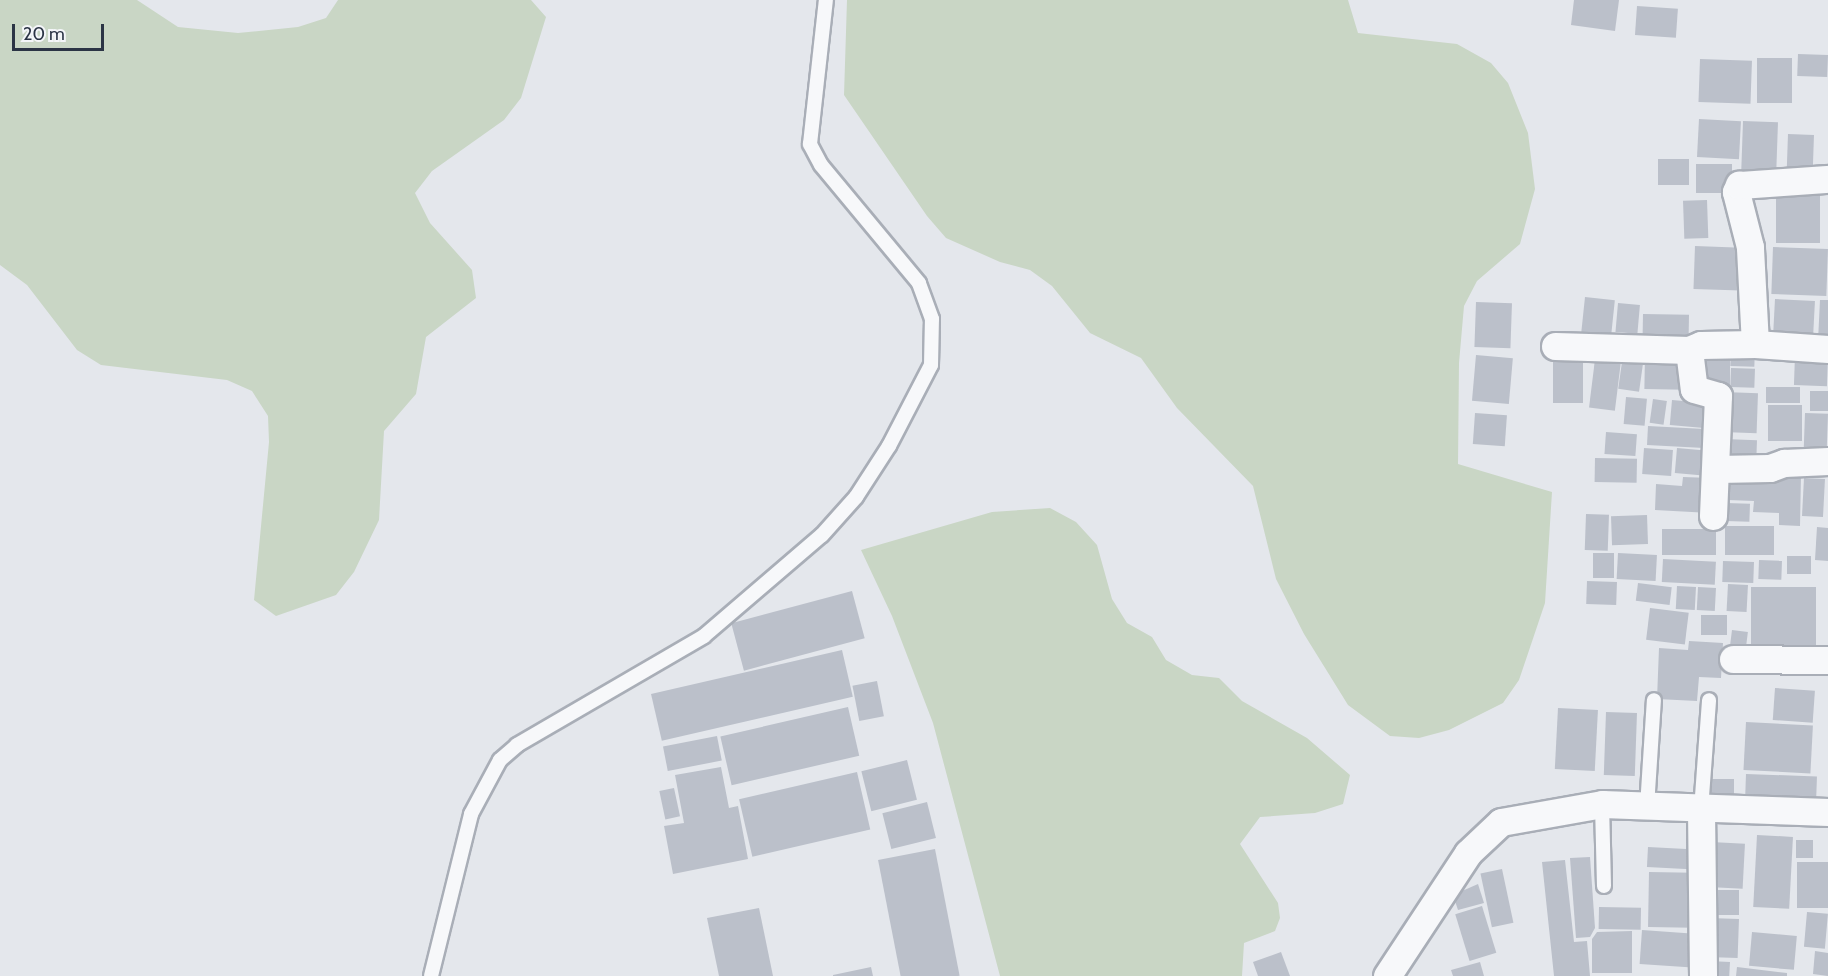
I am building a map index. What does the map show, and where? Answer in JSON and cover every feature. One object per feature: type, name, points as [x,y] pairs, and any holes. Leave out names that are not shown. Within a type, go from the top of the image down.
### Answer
[{"type":"street","points":[[1755,344],[1751,258],[1736,192],[1739,185],[1828,179]]},
{"type":"street","points":[[1555,346],[1689,350],[1701,345],[1755,344],[1828,349]]},
{"type":"street","points":[[1689,350],[1694,389],[1718,396],[1718,469],[1713,516]]},
{"type":"street","points":[[1718,469],[1770,468],[1785,463],[1828,461]]},
{"type":"street","points":[[1733,659],[1828,660]]},
{"type":"street","points":[[1387,976],[1468,853],[1490,828],[1501,822],[1568,807],[1602,804],[1701,810],[1828,812]]},
{"type":"street","points":[[1701,810],[1702,976]]},
{"type":"lane","points":[[431,976],[471,814],[500,760],[517,745],[704,636],[822,535],[856,497],[889,446],[931,365],[934,346],[932,319],[920,283],[821,165],[810,144],[826,0]]},
{"type":"lane","points":[[1647,807],[1654,700]]},
{"type":"lane","points":[[1701,810],[1709,700]]},
{"type":"lane","points":[[1602,804],[1604,886]]},
{"type":"green space","points":[[0,0],[137,0],[178,27],[238,33],[298,27],[326,18],[338,0],[531,0],[546,17],[521,98],[504,120],[432,171],[415,193],[430,223],[472,270],[476,298],[426,337],[416,394],[384,431],[379,520],[354,572],[336,595],[276,616],[254,600],[269,442],[268,416],[252,391],[227,380],[101,365],[77,350],[27,285],[0,265]]},
{"type":"green space","points":[[847,0],[1348,0],[1358,33],[1457,44],[1491,63],[1508,83],[1528,133],[1535,189],[1520,244],[1477,281],[1464,306],[1459,363],[1458,464],[1552,492],[1545,603],[1519,680],[1503,703],[1449,730],[1419,738],[1390,736],[1348,705],[1304,634],[1276,579],[1253,486],[1177,408],[1141,358],[1090,333],[1052,286],[1030,270],[1000,262],[946,238],[927,216],[844,95]]},
{"type":"green space","points":[[1050,508],[1076,522],[1097,545],[1112,599],[1127,623],[1152,637],[1166,660],[1192,675],[1219,678],[1242,701],[1307,738],[1350,775],[1343,804],[1315,813],[1260,817],[1240,844],[1278,903],[1280,918],[1275,931],[1244,943],[1242,976],[1000,976],[933,723],[892,616],[861,550],[992,512]]},
{"type":"building","points":[[1574,0],[1619,0],[1615,31],[1571,25]]},
{"type":"building","points":[[1637,6],[1678,9],[1676,38],[1635,35]]},
{"type":"building","points":[[1798,54],[1828,55],[1827,77],[1797,76]]},
{"type":"building","points":[[1757,58],[1792,58],[1792,103],[1757,103]]},
{"type":"building","points":[[1700,59],[1752,61],[1750,104],[1698,102]]},
{"type":"building","points":[[1699,119],[1741,121],[1739,159],[1697,157]]},
{"type":"building","points":[[1743,121],[1778,122],[1776,179],[1741,178]]},
{"type":"building","points":[[1788,134],[1814,135],[1813,170],[1787,169]]},
{"type":"building","points":[[1658,159],[1689,159],[1689,185],[1658,185]]},
{"type":"building","points":[[1696,164],[1732,164],[1732,193],[1696,193]]},
{"type":"building","points":[[1776,191],[1820,191],[1820,243],[1776,243]]},
{"type":"building","points":[[1707,200],[1708,238],[1684,239],[1683,201]]},
{"type":"building","points":[[1695,246],[1742,248],[1740,291],[1693,289]]},
{"type":"building","points":[[1773,247],[1828,249],[1826,296],[1771,294]]},
{"type":"building","points":[[1585,297],[1615,300],[1610,347],[1580,344]]},
{"type":"building","points":[[1775,299],[1815,301],[1813,346],[1773,344]]},
{"type":"building","points":[[1820,300],[1828,300],[1828,341],[1818,341]]},
{"type":"building","points":[[1476,302],[1512,303],[1510,348],[1474,347]]},
{"type":"building","points":[[1618,303],[1640,305],[1637,334],[1615,332]]},
{"type":"building","points":[[1643,314],[1689,315],[1688,346],[1642,345]]},
{"type":"building","points":[[1553,347],[1583,347],[1583,403],[1553,403]]},
{"type":"building","points":[[1731,347],[1755,348],[1754,367],[1730,366]]},
{"type":"building","points":[[1697,349],[1730,349],[1730,387],[1697,387]]},
{"type":"building","points":[[1596,351],[1622,354],[1615,411],[1589,408]]},
{"type":"building","points":[[1645,354],[1686,355],[1685,390],[1644,389]]},
{"type":"building","points":[[1476,355],[1513,358],[1509,404],[1472,401]]},
{"type":"building","points":[[1795,355],[1828,356],[1827,386],[1794,385]]},
{"type":"building","points":[[1622,362],[1643,365],[1639,392],[1618,389]]},
{"type":"building","points":[[1731,368],[1755,369],[1754,388],[1730,387]]},
{"type":"building","points":[[1766,387],[1800,387],[1800,403],[1766,403]]},
{"type":"building","points":[[1810,391],[1828,391],[1828,411],[1810,411]]},
{"type":"building","points":[[1724,392],[1758,393],[1757,433],[1723,432]]},
{"type":"building","points":[[1626,397],[1647,399],[1645,426],[1624,424]]},
{"type":"building","points":[[1653,399],[1667,401],[1664,425],[1650,423]]},
{"type":"building","points":[[1672,400],[1709,403],[1707,428],[1670,425]]},
{"type":"building","points":[[1768,405],[1802,405],[1802,441],[1768,441]]},
{"type":"building","points":[[1475,413],[1507,415],[1505,446],[1473,444]]},
{"type":"building","points":[[1805,413],[1828,414],[1827,449],[1804,448]]},
{"type":"building","points":[[1648,426],[1705,429],[1704,448],[1647,445]]},
{"type":"building","points":[[1606,432],[1637,434],[1635,456],[1604,454]]},
{"type":"building","points":[[1724,439],[1757,440],[1756,462],[1723,461]]},
{"type":"building","points":[[1644,448],[1673,450],[1671,476],[1642,474]]},
{"type":"building","points":[[1677,448],[1714,451],[1712,476],[1675,473]]},
{"type":"building","points":[[1595,458],[1637,459],[1637,483],[1595,482]]},
{"type":"building","points":[[1729,472],[1801,475],[1800,526],[1779,525],[1779,513],[1753,512],[1754,501],[1728,500]]},
{"type":"building","points":[[1683,477],[1711,478],[1710,513],[1655,510],[1656,484],[1682,486]]},
{"type":"building","points":[[1804,478],[1825,479],[1823,517],[1802,516]]},
{"type":"building","points":[[1726,503],[1750,504],[1749,522],[1725,521]]},
{"type":"building","points":[[1586,514],[1609,515],[1608,551],[1585,550]]},
{"type":"building","points":[[1647,515],[1648,544],[1612,545],[1611,516]]},
{"type":"building","points":[[1725,526],[1774,526],[1774,555],[1725,555]]},
{"type":"building","points":[[1817,527],[1828,528],[1828,561],[1815,560]]},
{"type":"building","points":[[1662,529],[1716,529],[1716,555],[1662,555]]},
{"type":"building","points":[[1593,553],[1614,553],[1614,578],[1593,578]]},
{"type":"building","points":[[1618,553],[1657,555],[1656,581],[1617,579]]},
{"type":"building","points":[[1787,556],[1811,556],[1811,574],[1787,574]]},
{"type":"building","points":[[1663,559],[1716,562],[1715,585],[1662,582]]},
{"type":"building","points":[[1759,560],[1782,561],[1781,580],[1758,579]]},
{"type":"building","points":[[1723,561],[1754,562],[1753,583],[1722,582]]},
{"type":"building","points":[[1587,581],[1617,582],[1616,605],[1586,604]]},
{"type":"building","points":[[1638,583],[1672,587],[1670,605],[1636,601]]},
{"type":"building","points":[[1728,584],[1748,585],[1747,612],[1727,611]]},
{"type":"building","points":[[1677,586],[1696,587],[1695,610],[1676,609]]},
{"type":"building","points":[[1698,587],[1716,588],[1715,611],[1697,610]]},
{"type":"building","points":[[1751,587],[1816,587],[1816,652],[1751,652]]},
{"type":"building","points":[[852,591],[865,638],[744,671],[731,623]]},
{"type":"building","points":[[1650,608],[1689,613],[1685,645],[1646,640]]},
{"type":"building","points":[[1701,615],[1727,615],[1727,635],[1701,635]]},
{"type":"building","points":[[1732,630],[1748,632],[1745,657],[1729,655]]},
{"type":"building","points":[[1689,641],[1723,643],[1721,678],[1699,677],[1697,701],[1657,699],[1659,648],[1688,650]]},
{"type":"building","points":[[842,650],[853,697],[662,741],[651,694]]},
{"type":"building","points":[[877,681],[884,716],[859,721],[852,686]]},
{"type":"building","points":[[1775,688],[1815,691],[1813,723],[1773,720]]},
{"type":"building","points":[[848,707],[859,756],[732,785],[720,736]]},
{"type":"building","points":[[1558,708],[1598,710],[1595,771],[1555,769]]},
{"type":"building","points":[[1606,712],[1637,713],[1635,776],[1604,775]]},
{"type":"building","points":[[1746,722],[1813,726],[1810,773],[1743,770]]},
{"type":"building","points":[[717,736],[722,761],[668,771],[663,746]]},
{"type":"building","points":[[907,760],[917,800],[871,811],[861,771]]},
{"type":"building","points":[[721,767],[729,808],[738,806],[748,859],[673,874],[664,826],[684,823],[675,775]]},
{"type":"building","points":[[857,772],[870,829],[752,857],[739,799]]},
{"type":"building","points":[[1746,774],[1817,776],[1816,806],[1745,804]]},
{"type":"building","points":[[1710,779],[1734,779],[1734,799],[1710,799]]},
{"type":"building","points":[[674,788],[680,816],[665,819],[659,791]]},
{"type":"building","points":[[927,802],[936,838],[891,849],[882,813]]},
{"type":"building","points":[[1757,835],[1793,837],[1789,909],[1753,907]]},
{"type":"building","points":[[1796,840],[1813,840],[1813,858],[1796,858]]},
{"type":"building","points":[[1711,842],[1745,844],[1743,889],[1709,887]]},
{"type":"building","points":[[1648,847],[1691,849],[1690,869],[1647,867]]},
{"type":"building","points":[[935,849],[960,976],[901,976],[878,860]]},
{"type":"building","points":[[1590,857],[1595,928],[1590,937],[1576,938],[1570,858]]},
{"type":"building","points":[[1565,860],[1574,942],[1587,941],[1590,976],[1554,976],[1542,862]]},
{"type":"building","points":[[1797,862],[1828,862],[1828,908],[1797,908]]},
{"type":"building","points":[[1502,869],[1513,923],[1492,927],[1480,874]]},
{"type":"building","points":[[1649,872],[1693,873],[1692,928],[1648,927]]},
{"type":"building","points":[[1478,884],[1484,903],[1458,910],[1453,895]]},
{"type":"building","points":[[1708,890],[1739,890],[1739,915],[1708,915]]},
{"type":"building","points":[[1482,906],[1496,953],[1470,961],[1455,914]]},
{"type":"building","points":[[1599,907],[1641,908],[1641,930],[1599,929]]},
{"type":"building","points":[[759,908],[773,976],[719,976],[707,918]]},
{"type":"building","points":[[1807,912],[1828,914],[1825,949],[1804,947]]},
{"type":"building","points":[[1709,918],[1739,919],[1738,958],[1708,957]]},
{"type":"building","points":[[1642,930],[1691,933],[1689,967],[1640,964]]},
{"type":"building","points":[[1632,931],[1632,973],[1592,973],[1592,939],[1597,932]]},
{"type":"building","points":[[1752,932],[1797,936],[1794,970],[1749,966]]},
{"type":"building","points":[[1815,951],[1828,953],[1828,976],[1813,974]]},
{"type":"building","points":[[1281,952],[1290,976],[1258,976],[1253,962]]},
{"type":"building","points":[[1709,961],[1730,962],[1729,976],[1708,976]]},
{"type":"building","points":[[1480,962],[1484,976],[1453,976],[1451,970]]},
{"type":"building","points":[[871,967],[873,976],[833,976],[833,975]]},
{"type":"building","points":[[1737,967],[1787,973],[1787,976],[1736,976]]}]
